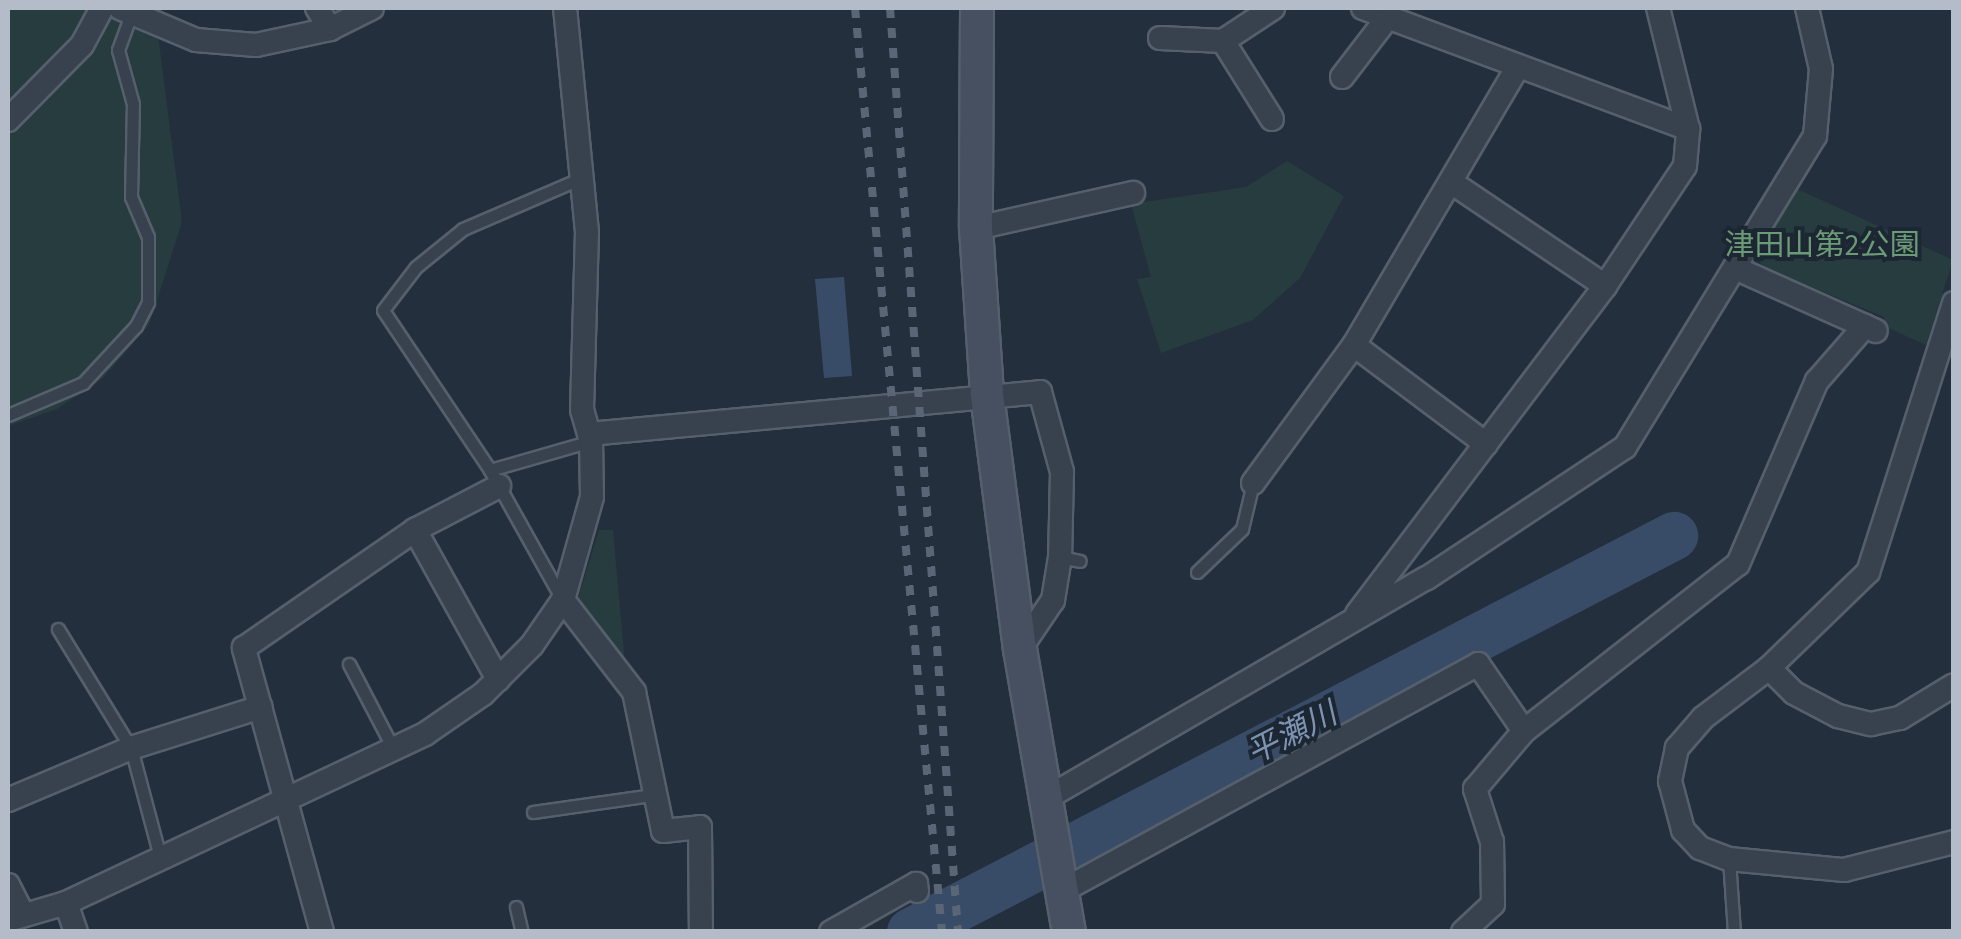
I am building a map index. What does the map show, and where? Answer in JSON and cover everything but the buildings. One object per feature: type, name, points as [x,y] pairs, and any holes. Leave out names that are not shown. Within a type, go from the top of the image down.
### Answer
[{"type":"street","points":[[8,120],[82,45],[102,8]]},
{"type":"street","points":[[317,8],[330,29]]},
{"type":"street","points":[[125,10],[196,40],[256,45],[330,29],[372,8]]},
{"type":"street","points":[[8,886],[15,917],[66,903],[425,734],[498,679],[563,600],[592,497],[590,437],[582,410],[587,232],[565,8]]},
{"type":"street","points":[[977,8],[976,228],[988,395],[1020,649],[1069,932]]},
{"type":"street","points":[[1160,38],[1223,41],[1273,8]]},
{"type":"street","points":[[1364,8],[1688,129]]},
{"type":"street","points":[[1349,625],[1605,286],[1686,166],[1688,129],[1658,8]]},
{"type":"street","points":[[1046,806],[1349,625],[1625,447],[1816,136],[1821,69],[1807,8]]},
{"type":"street","points":[[1342,77],[1388,17]]},
{"type":"street","points":[[1223,41],[1272,119]]},
{"type":"street","points":[[1253,483],[1354,346],[1518,68]]},
{"type":"street","points":[[1451,182],[1605,286]]},
{"type":"street","points":[[976,228],[1133,193]]},
{"type":"street","points":[[1462,932],[1493,904],[1492,842],[1474,789],[1524,730],[1738,564],[1817,380],[1872,329],[1736,268]]},
{"type":"street","points":[[1954,303],[1946,361],[1868,572],[1769,668],[1703,718],[1677,748],[1670,781],[1682,830],[1700,848],[1728,859],[1844,870],[1954,842]]},
{"type":"street","points":[[1354,346],[1486,444]]},
{"type":"street","points":[[590,437],[1040,392],[1062,472],[1070,559],[1052,600],[1020,649]]},
{"type":"street","points":[[322,932],[244,648],[494,478]]},
{"type":"street","points":[[415,530],[498,679]]},
{"type":"street","points":[[563,600],[634,692],[663,831],[700,827],[700,932]]},
{"type":"street","points":[[1062,887],[1478,664],[1524,730]]},
{"type":"street","points":[[1769,668],[1794,693],[1838,716],[1871,724],[1900,718],[1954,685]]},
{"type":"street","points":[[8,800],[130,748],[261,707]]},
{"type":"street","points":[[831,932],[916,884],[917,892]]},
{"type":"street","points":[[66,903],[76,932]]},
{"type":"lane","points":[[8,415],[83,383],[136,326],[148,302],[148,236],[131,198],[134,104],[118,50],[125,10]]},
{"type":"lane","points":[[563,600],[494,478],[383,310],[416,267],[464,229],[579,179]]},
{"type":"lane","points":[[494,478],[590,437]]},
{"type":"lane","points":[[1197,572],[1242,529],[1253,483]]},
{"type":"lane","points":[[58,629],[130,748],[160,857]]},
{"type":"lane","points":[[348,664],[393,748]]},
{"type":"lane","points":[[533,812],[653,795]]},
{"type":"lane","points":[[1728,859],[1734,932]]},
{"type":"lane","points":[[516,908],[522,932]]},
{"type":"green space","points":[[8,8],[143,8],[156,19],[182,222],[149,325],[103,378],[57,409],[8,426]]},
{"type":"green space","points":[[1287,161],[1344,196],[1300,278],[1253,320],[1161,353],[1137,279],[1151,277],[1131,204],[1246,187]]},
{"type":"green space","name":"津田山第2公園","points":[[1795,188],[1953,260],[1926,345],[1886,327],[1884,317],[1763,267],[1756,255]]},
{"type":"green space","points":[[599,530],[613,530],[625,664],[576,605]]},
{"type":"water","points":[[844,277],[852,376],[824,378],[815,279]]},
{"type":"waterway","name":"平瀬川","points":[[911,932],[1674,536]]},
{"type":"railway","points":[[855,8],[942,932]]},
{"type":"railway","points":[[890,8],[958,932]]}]
